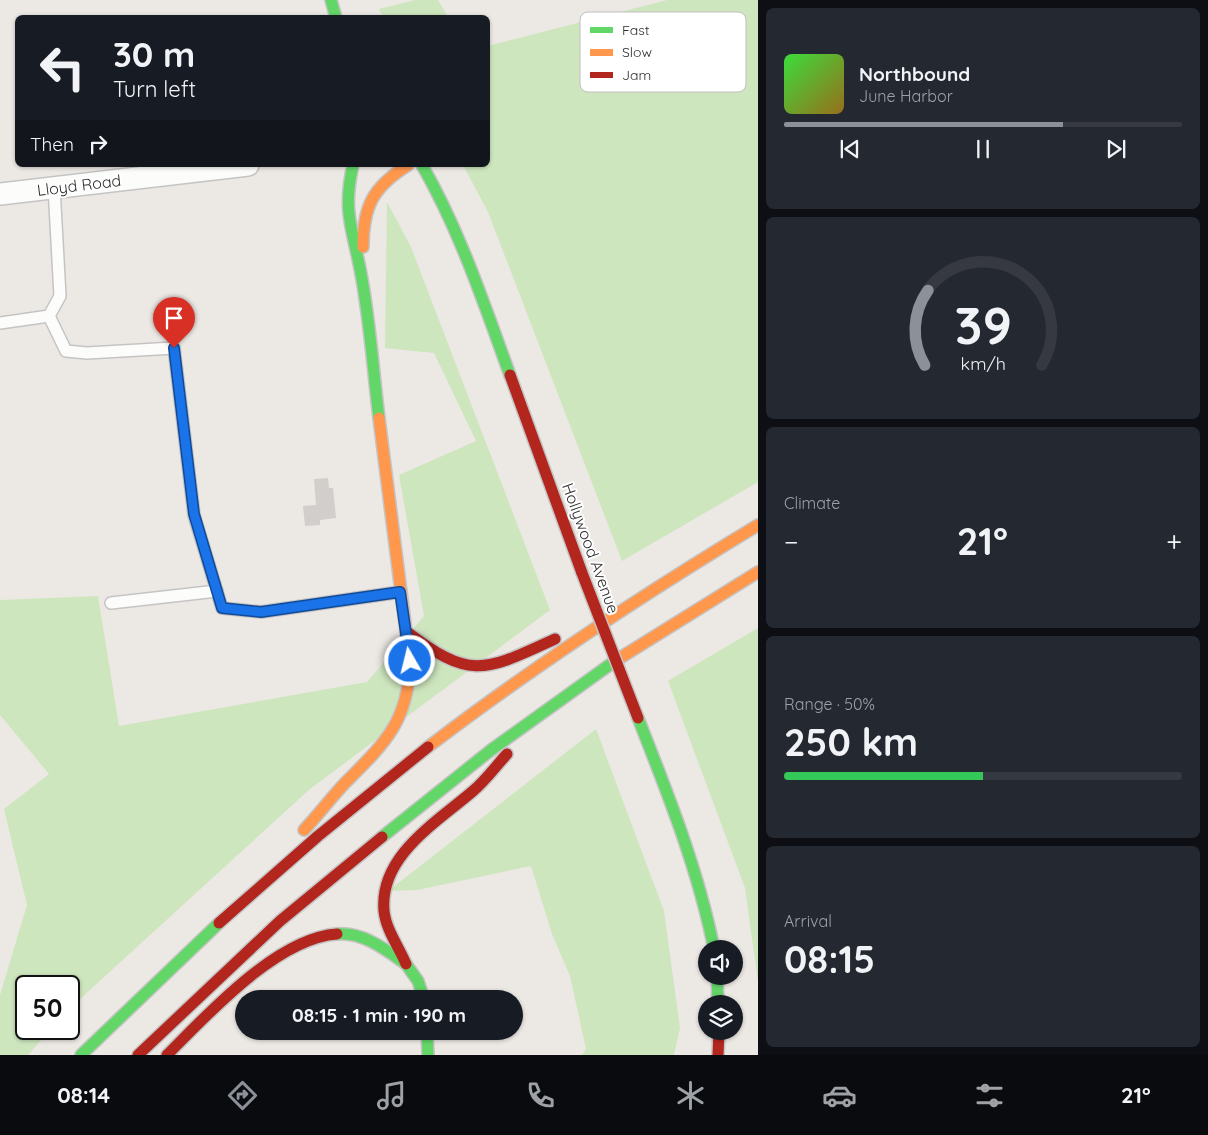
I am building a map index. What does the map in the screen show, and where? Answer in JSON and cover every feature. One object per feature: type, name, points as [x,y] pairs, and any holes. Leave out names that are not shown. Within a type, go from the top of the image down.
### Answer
[{"type":"main road","points":[[331,0],[335,15]]},
{"type":"main road","points":[[249,895],[340,789],[380,750],[394,728],[404,704],[410,675],[410,661],[361,273],[346,205],[348,181],[352,167]]},
{"type":"main road","points":[[361,273],[366,211],[377,190],[405,167]]},
{"type":"main road","name":"Hollywood Avenue","points":[[423,167],[441,198],[458,236],[515,387],[582,573],[692,862],[706,909],[712,940]]},
{"type":"main road","points":[[81,1055],[162,975],[249,895],[326,829],[431,745],[513,684],[625,607],[758,525]]},
{"type":"main road","points":[[138,1055],[230,967],[332,877],[444,787],[606,667],[758,572]]},
{"type":"main road","points":[[406,631],[442,658],[456,664],[481,668],[510,660],[625,607]]},
{"type":"main road","points":[[421,990],[390,930],[384,910],[386,888],[397,862],[428,830],[475,789],[548,709]]},
{"type":"main road","points":[[167,1055],[223,1001],[257,972],[288,950],[315,937],[336,932],[356,935],[375,943],[406,964]]},
{"type":"main road","points":[[427,1040],[428,1055]]},
{"type":"main road","points":[[718,1055],[719,1040]]},
{"type":"street","name":"Lloyd Road","points":[[0,194],[231,167]]},
{"type":"lane","points":[[49,316],[60,296],[54,188]]},
{"type":"lane","points":[[0,323],[49,316]]},
{"type":"lane","points":[[49,316],[66,351],[87,353],[174,348],[194,514],[222,608],[261,612],[400,592]]},
{"type":"lane","points":[[111,603],[217,591]]},
{"type":"green space","points":[[415,0],[438,0],[447,15],[382,15],[379,9]]},
{"type":"green space","points":[[667,0],[758,0],[758,482],[622,561],[488,212],[464,167],[490,167],[490,45],[580,22],[580,92],[746,92],[746,12],[620,12]]},
{"type":"green space","points":[[387,202],[411,247],[550,610],[310,789],[80,999],[80,975],[15,975],[15,1040],[41,1040],[28,1055],[0,1055],[0,995],[27,905],[4,809],[49,774],[0,715],[0,600],[98,596],[119,726],[367,682],[424,616],[399,475],[476,441],[434,353],[385,348]]},
{"type":"green space","points":[[758,628],[758,982],[745,888],[668,681]]},
{"type":"green space","points":[[596,729],[664,911],[680,1028],[674,1055],[582,1055],[586,1049],[570,976],[552,934],[531,866],[417,890],[388,891]]},
{"type":"building","points":[[328,478],[329,488],[333,488],[336,518],[320,520],[320,525],[305,526],[303,506],[316,505],[314,479]]},
{"type":"traffic: fast","points":[[331,0],[335,15]]},
{"type":"traffic: fast","points":[[353,167],[348,196],[350,221],[367,310],[379,418]]},
{"type":"traffic: fast","points":[[423,167],[460,242],[510,375]]},
{"type":"traffic: fast","points":[[382,837],[491,750],[615,661]]},
{"type":"traffic: fast","points":[[638,718],[691,861],[712,940]]},
{"type":"traffic: fast","points":[[81,1055],[219,923]]},
{"type":"traffic: fast","points":[[337,934],[347,934],[365,939],[382,947],[406,964]]},
{"type":"traffic: fast","points":[[406,964],[418,981],[421,990]]},
{"type":"traffic: fast","points":[[717,985],[718,995]]},
{"type":"traffic: fast","points":[[427,1040],[428,1055]]},
{"type":"traffic: slow","points":[[363,247],[365,220],[372,199],[386,181],[405,167]]},
{"type":"traffic: slow","points":[[379,418],[409,655]]},
{"type":"traffic: slow","points":[[428,747],[508,688],[590,632],[673,577],[758,525]]},
{"type":"traffic: slow","points":[[615,661],[758,572]]},
{"type":"traffic: slow","points":[[304,830],[372,756],[392,730],[405,700],[409,682],[410,661]]},
{"type":"traffic: jam","points":[[510,375],[582,573]]},
{"type":"traffic: jam","points":[[582,573],[638,718]]},
{"type":"traffic: jam","points":[[406,631],[447,658],[463,664],[479,666],[494,664],[511,658],[555,639]]},
{"type":"traffic: jam","points":[[219,923],[318,836],[428,747]]},
{"type":"traffic: jam","points":[[406,964],[385,918],[385,891],[391,873],[400,857],[413,842],[478,787],[507,754]]},
{"type":"traffic: jam","points":[[138,1055],[280,921],[382,837]]},
{"type":"traffic: jam","points":[[167,1055],[202,1019],[268,963],[291,949],[314,939],[337,934]]},
{"type":"traffic: jam","points":[[718,1055],[719,1040]]},
{"type":"route","points":[[174,348],[194,514],[222,608],[261,612],[400,592],[410,661]]}]
